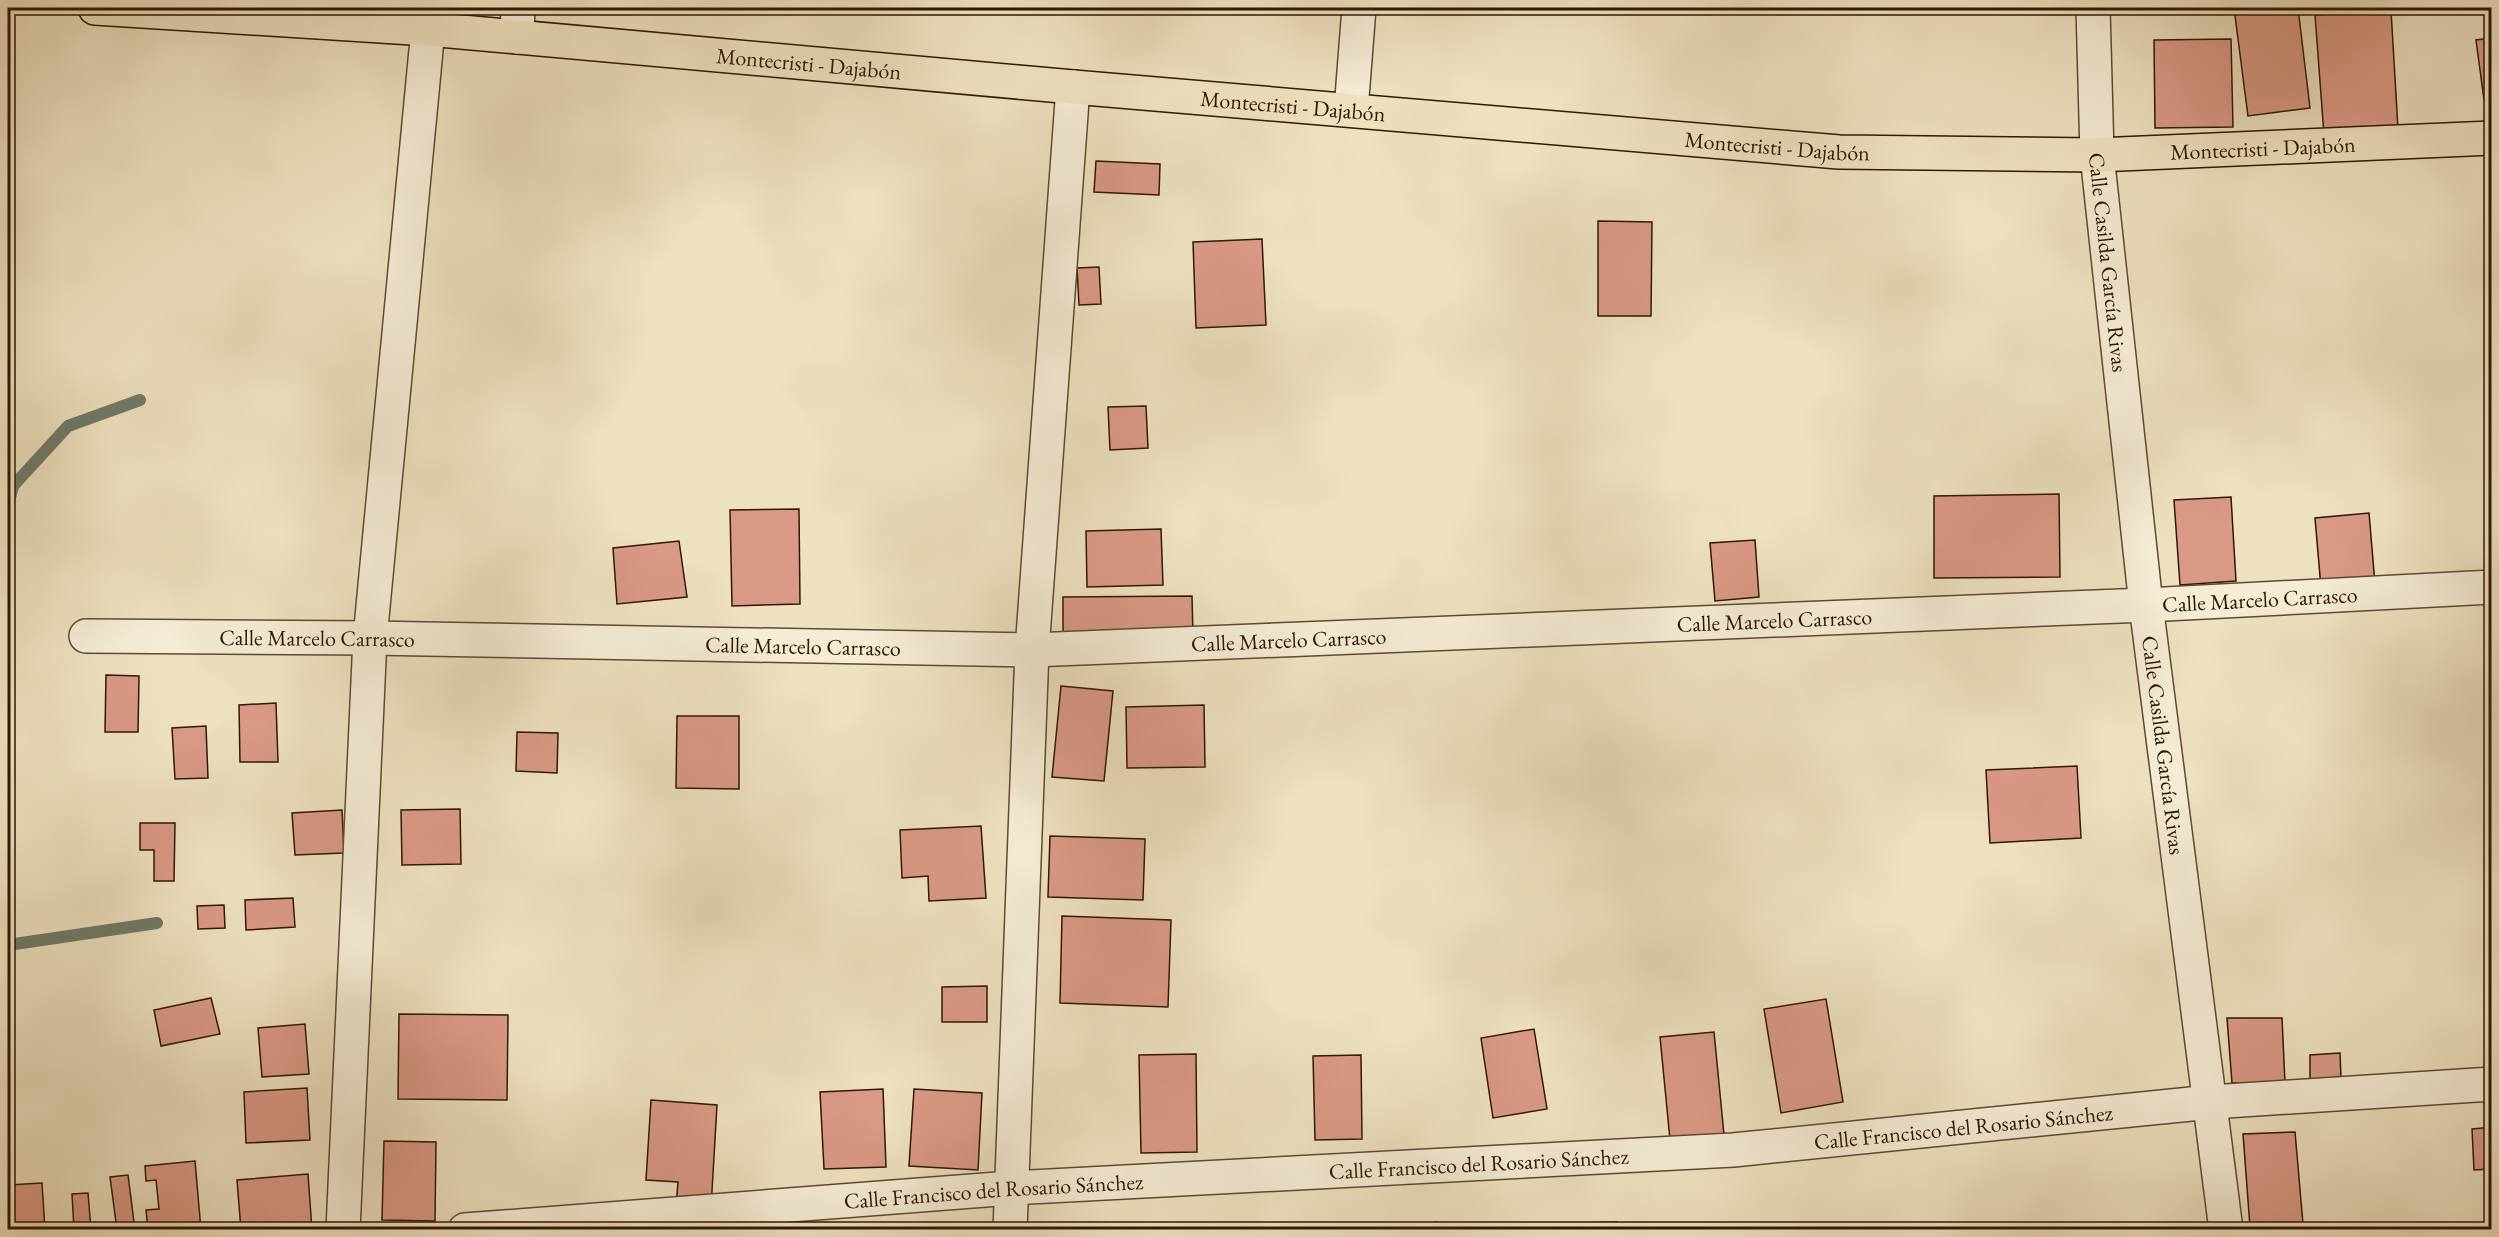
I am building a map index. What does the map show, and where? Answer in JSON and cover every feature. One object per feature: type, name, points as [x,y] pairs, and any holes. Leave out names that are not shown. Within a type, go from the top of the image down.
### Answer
[{"type":"main road","name":"Montecristi - Dajabón","points":[[95,8],[326,15],[428,29],[517,22],[1073,87],[1839,152],[2097,155],[2492,138]]},
{"type":"street","points":[[1351,110],[1359,8]]},
{"type":"street","name":"Calle Casilda García Rivas","points":[[2093,8],[2097,155],[2146,605],[2226,1230]]},
{"type":"street","points":[[343,1230],[370,639],[428,29]]},
{"type":"street","points":[[1010,1230],[1032,650],[1073,87]]},
{"type":"street","name":"Calle Marcelo Carrasco","points":[[86,636],[1032,650],[2146,605],[2492,587]]},
{"type":"street","name":"Calle Francisco del Rosario Sánchez","points":[[465,1230],[1011,1188],[1733,1150],[2211,1102],[2492,1084]]},
{"type":"building","points":[[2234,8],[2298,8],[2310,108],[2248,116]]},
{"type":"building","points":[[2391,10],[2398,129],[2324,135],[2315,15]]},
{"type":"building","points":[[2492,38],[2492,99],[2484,100],[2476,40]]},
{"type":"building","points":[[2231,39],[2233,127],[2155,128],[2154,40]]},
{"type":"building","points":[[1096,161],[1160,164],[1159,195],[1094,192]]},
{"type":"building","points":[[1598,221],[1652,222],[1651,316],[1598,316]]},
{"type":"building","points":[[1262,239],[1266,325],[1196,328],[1193,242]]},
{"type":"building","points":[[1099,267],[1101,304],[1079,305],[1077,268]]},
{"type":"building","points":[[1146,406],[1148,448],[1110,450],[1108,407]]},
{"type":"building","points":[[2059,494],[2060,577],[1934,578],[1934,496]]},
{"type":"building","points":[[2231,497],[2236,581],[2180,585],[2174,500]]},
{"type":"building","points":[[799,509],[800,604],[732,606],[730,510]]},
{"type":"building","points":[[2369,513],[2375,584],[2321,588],[2315,518]]},
{"type":"building","points":[[1161,529],[1163,585],[1087,587],[1086,531]]},
{"type":"building","points":[[1755,540],[1759,597],[1715,601],[1710,543]]},
{"type":"building","points":[[679,541],[687,597],[617,604],[613,548]]},
{"type":"building","points":[[1192,596],[1193,636],[1063,638],[1063,597]]},
{"type":"building","points":[[106,675],[139,676],[138,732],[105,732]]},
{"type":"building","points":[[1061,686],[1113,691],[1104,781],[1052,777]]},
{"type":"building","points":[[276,703],[278,762],[240,762],[239,705]]},
{"type":"building","points":[[1204,705],[1205,767],[1127,768],[1126,707]]},
{"type":"building","points":[[677,716],[739,716],[739,789],[676,788]]},
{"type":"building","points":[[206,726],[208,778],[175,779],[172,728]]},
{"type":"building","points":[[517,732],[558,733],[557,773],[516,771]]},
{"type":"building","points":[[2077,766],[2081,838],[1990,843],[1986,770]]},
{"type":"building","points":[[460,809],[461,864],[402,865],[401,810]]},
{"type":"building","points":[[342,810],[344,853],[295,855],[292,813]]},
{"type":"building","points":[[140,823],[175,823],[174,881],[154,881],[154,850],[140,850]]},
{"type":"building","points":[[981,826],[986,898],[929,901],[928,876],[902,878],[900,830]]},
{"type":"building","points":[[1050,836],[1145,839],[1143,900],[1048,897]]},
{"type":"building","points":[[293,898],[295,927],[246,930],[245,900]]},
{"type":"building","points":[[224,905],[225,928],[198,929],[197,906]]},
{"type":"building","points":[[1062,916],[1171,920],[1168,1007],[1060,1003]]},
{"type":"building","points":[[987,986],[987,1022],[942,1022],[942,987]]},
{"type":"building","points":[[211,998],[220,1034],[161,1046],[154,1010]]},
{"type":"building","points":[[1826,999],[1843,1102],[1781,1113],[1764,1009]]},
{"type":"building","points":[[399,1014],[508,1015],[507,1100],[398,1099]]},
{"type":"building","points":[[2227,1018],[2282,1018],[2285,1083],[2232,1083]]},
{"type":"building","points":[[305,1024],[309,1074],[262,1077],[258,1028]]},
{"type":"building","points":[[1534,1029],[1547,1109],[1493,1118],[1481,1038]]},
{"type":"building","points":[[1714,1032],[1725,1145],[1671,1150],[1660,1037]]},
{"type":"building","points":[[2340,1053],[2341,1079],[2310,1080],[2310,1055]]},
{"type":"building","points":[[1196,1054],[1197,1152],[1141,1153],[1139,1055]]},
{"type":"building","points":[[1361,1055],[1362,1139],[1315,1140],[1313,1056]]},
{"type":"building","points":[[307,1088],[310,1140],[246,1143],[244,1092]]},
{"type":"building","points":[[883,1089],[886,1167],[824,1169],[820,1092]]},
{"type":"building","points":[[914,1089],[982,1093],[978,1170],[909,1166]]},
{"type":"building","points":[[651,1100],[717,1105],[711,1208],[676,1206],[678,1182],[646,1180]]},
{"type":"building","points":[[2492,1127],[2492,1169],[2474,1170],[2472,1129]]},
{"type":"building","points":[[2295,1132],[2303,1224],[2250,1227],[2243,1134]]},
{"type":"building","points":[[384,1141],[436,1142],[435,1221],[382,1220]]},
{"type":"building","points":[[195,1161],[201,1230],[148,1230],[146,1210],[159,1209],[156,1180],[146,1181],[145,1166]]},
{"type":"building","points":[[308,1174],[312,1230],[241,1230],[237,1180]]},
{"type":"building","points":[[128,1175],[135,1230],[117,1230],[110,1177]]},
{"type":"building","points":[[42,1183],[45,1230],[8,1230],[8,1185]]},
{"type":"building","points":[[88,1193],[91,1230],[74,1230],[72,1194]]},
{"type":"building","points":[[1437,1222],[1439,1230],[1392,1229]]},
{"type":"building","points":[[1617,1222],[1617,1230],[1579,1230],[1578,1223]]},
{"type":"building","points":[[1083,1223],[1083,1230],[1021,1230],[1021,1224]]},
{"type":"waterway","points":[[8,506],[13,486],[68,426],[140,400]]},
{"type":"waterway","points":[[8,945],[157,923]]}]
